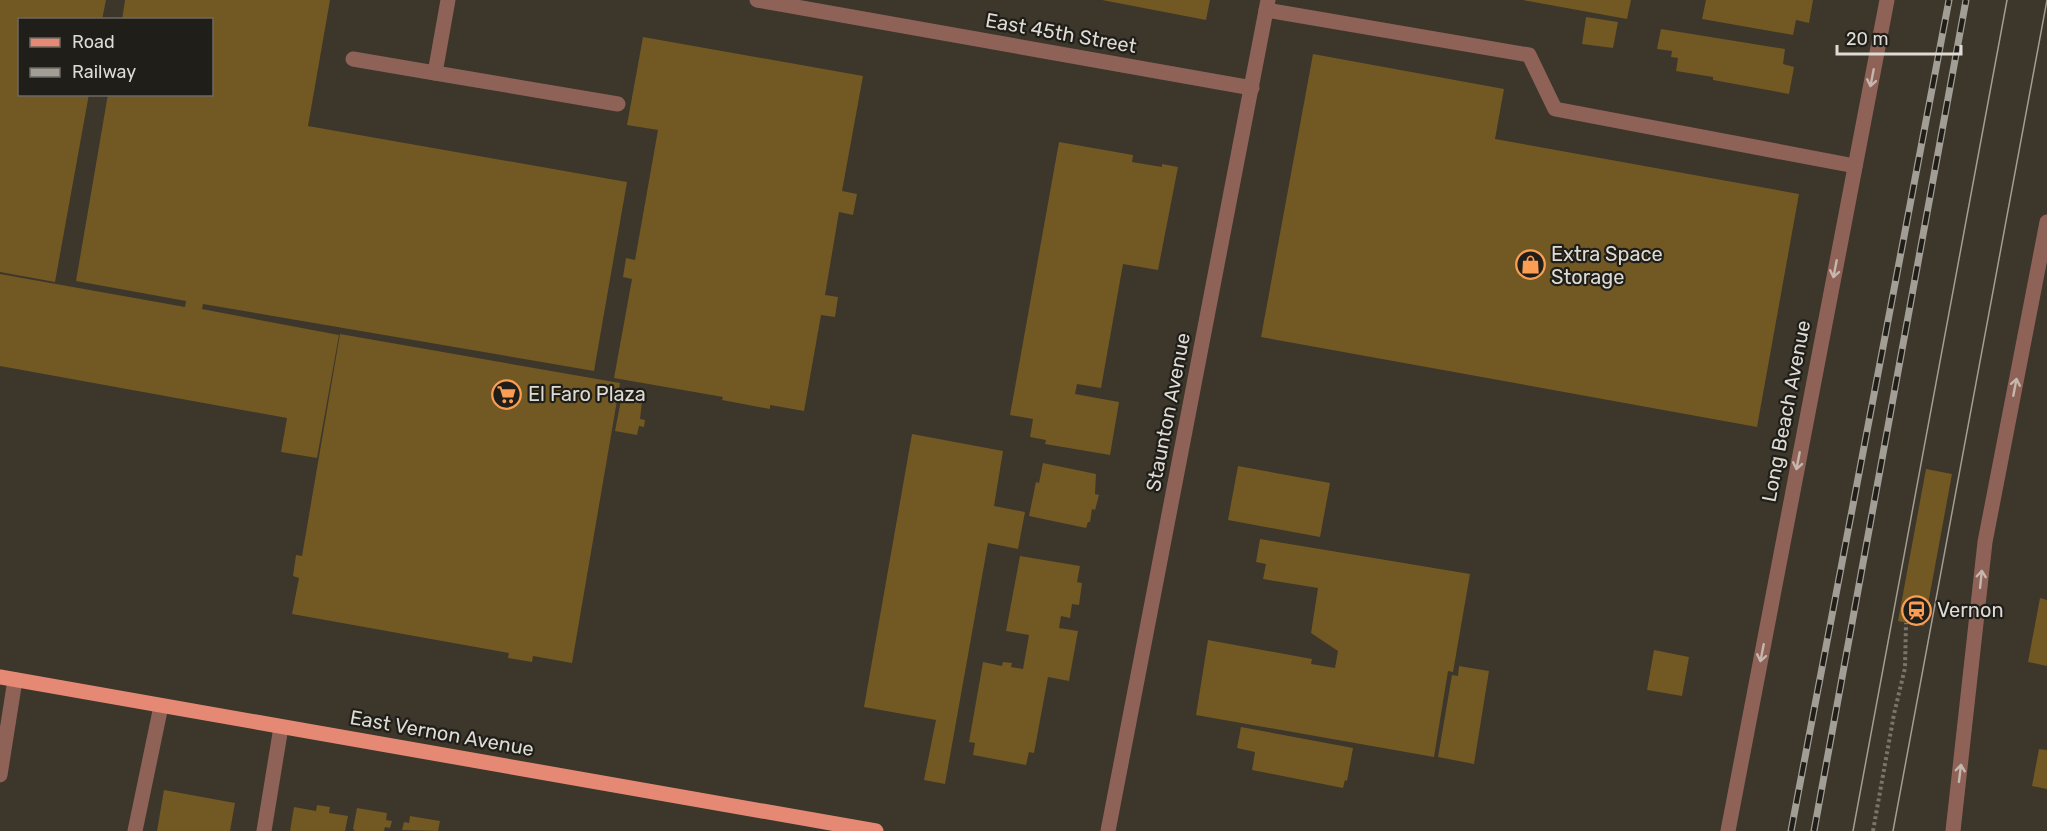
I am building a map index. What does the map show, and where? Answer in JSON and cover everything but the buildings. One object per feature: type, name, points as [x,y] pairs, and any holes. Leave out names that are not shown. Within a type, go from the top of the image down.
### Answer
[{"type":"main road","name":"East Vernon Avenue","points":[[8,679],[876,831]]},
{"type":"street","points":[[435,73],[447,0]]},
{"type":"street","name":"East 45th Street","points":[[757,0],[1252,88]]},
{"type":"street","name":"Long Beach Avenue","points":[[1728,831],[1887,0]]},
{"type":"street","points":[[1268,5],[1529,55],[1555,109],[1855,166]]},
{"type":"street","name":"Staunton Avenue","points":[[1108,831],[1268,5]]},
{"type":"street","points":[[353,59],[618,104]]},
{"type":"street","points":[[1953,831],[1985,542],[2047,222]]},
{"type":"street","points":[[0,775],[8,679]]},
{"type":"street","points":[[135,831],[161,706]]},
{"type":"street","points":[[264,831],[281,727]]},
{"type":"path","points":[[1873,831],[1894,714],[1905,668],[1906,623]]},
{"type":"tram line","points":[[1853,831],[2007,0]]},
{"type":"tram line","points":[[1893,831],[2047,0]]},
{"type":"railway","points":[[1791,831],[1949,0]]},
{"type":"railway","points":[[1814,831],[1966,0]]},
{"type":"place","name":"Extra Space Storage","points":[[1530,265]]},
{"type":"place","name":"El Faro Plaza","points":[[507,394]]},
{"type":"place","name":"Vernon","points":[[1916,610]]}]
